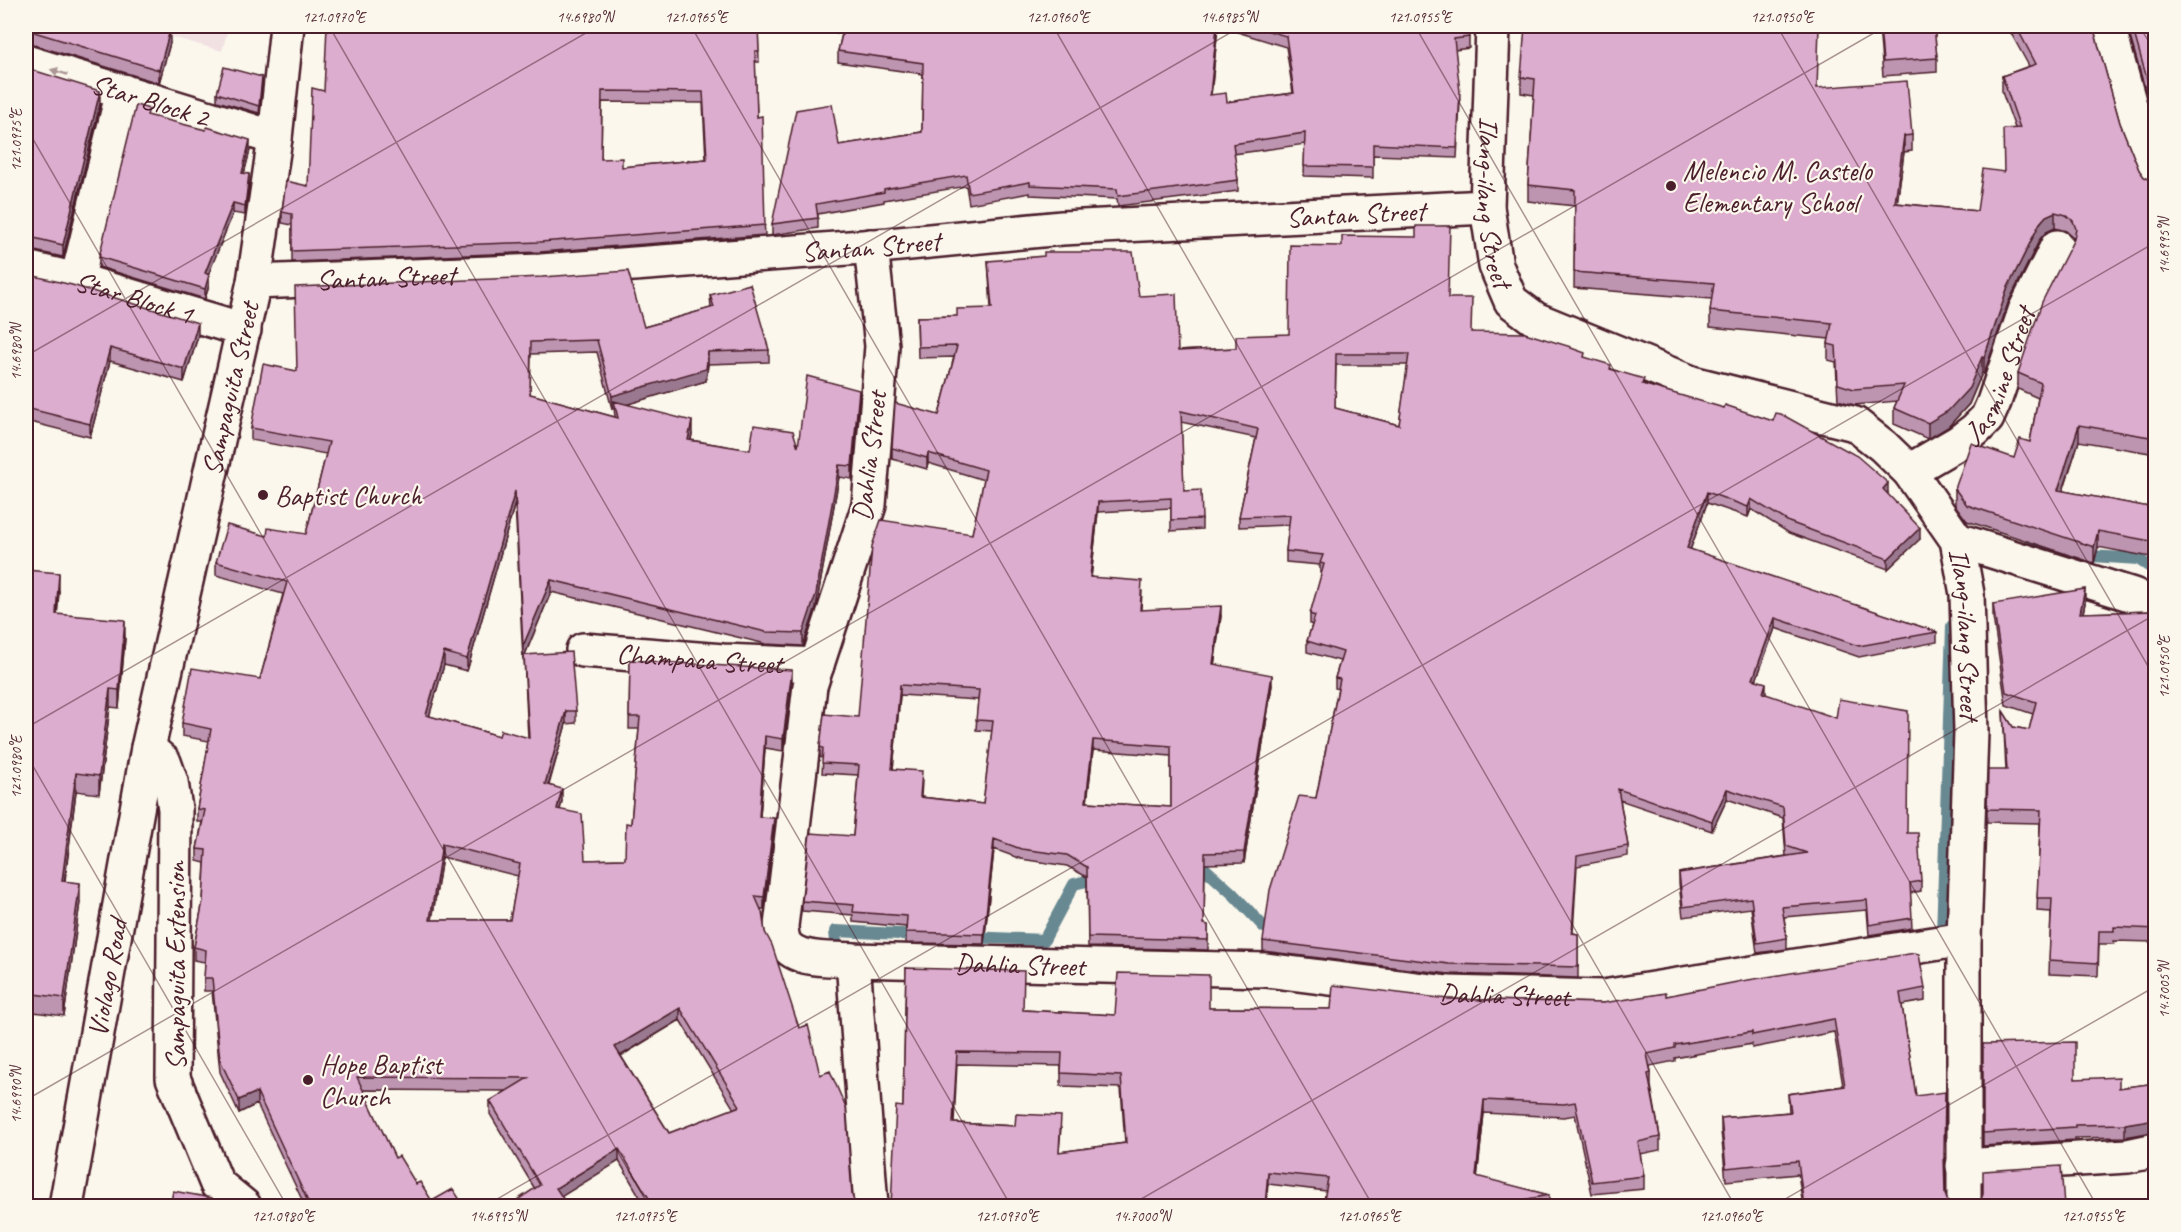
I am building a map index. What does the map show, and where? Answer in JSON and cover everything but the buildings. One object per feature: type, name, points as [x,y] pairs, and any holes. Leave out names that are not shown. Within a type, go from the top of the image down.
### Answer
[{"type":"street","name":"Sampaguita Street","points":[[148,748],[254,282],[275,138],[287,26]]},
{"type":"street","name":"Ilang-ilang Street","points":[[1493,26],[1487,207],[1496,266],[1511,301],[1535,319],[1692,383],[1855,424],[1909,471],[1957,540],[1967,594],[1971,732],[1964,939],[1964,1206]]},
{"type":"street","points":[[2108,26],[2138,134],[2156,179]]},
{"type":"street","name":"Star Block 2","points":[[26,62],[275,138]]},
{"type":"street","points":[[76,280],[123,91]]},
{"type":"street","name":"Santan Street","points":[[254,282],[541,271],[872,246],[1062,228],[1487,207]]},
{"type":"street","name":"Dahlia Street","points":[[872,246],[882,346],[869,505],[810,686],[781,926],[783,939],[790,950],[798,954],[853,960],[1266,970],[1448,993],[1603,997],[1964,939]]},
{"type":"street","name":"Jasmine Street","points":[[1909,471],[1959,442],[1987,418],[2025,311],[2057,247]]},
{"type":"street","name":"Star Block 1","points":[[26,268],[76,280],[244,330]]},
{"type":"street","points":[[1957,540],[2133,596],[2156,606]]},
{"type":"street","name":"Champaca Street","points":[[583,650],[723,661],[817,665]]},
{"type":"street","name":"Violago Road","points":[[66,1206],[148,748]]},
{"type":"street","name":"Sampaguita Extension","points":[[148,748],[164,762],[171,782],[175,809],[173,1078],[217,1184],[244,1206]]},
{"type":"street","points":[[853,960],[871,1206]]},
{"type":"street","points":[[1963,1166],[2128,1156],[2156,1150]]},
{"type":"shaded area","points":[[132,26],[229,26],[222,51]]},
{"type":"waterway","points":[[2027,546],[2061,554],[2138,559],[2156,571]]},
{"type":"waterway","points":[[1936,936],[1942,935],[1952,626]]},
{"type":"waterway","points":[[1189,868],[1203,867],[1264,927],[1279,926]]},
{"type":"waterway","points":[[969,937],[1044,940],[1074,884],[1104,877]]},
{"type":"waterway","points":[[836,942],[835,931],[922,935]]},
{"type":"place","name":"Melencio M. Castelo Elementary School","points":[[1671,186]]},
{"type":"place","name":"Baptist Church","points":[[263,495]]},
{"type":"place","name":"Hope Baptist Church","points":[[308,1080]]}]
